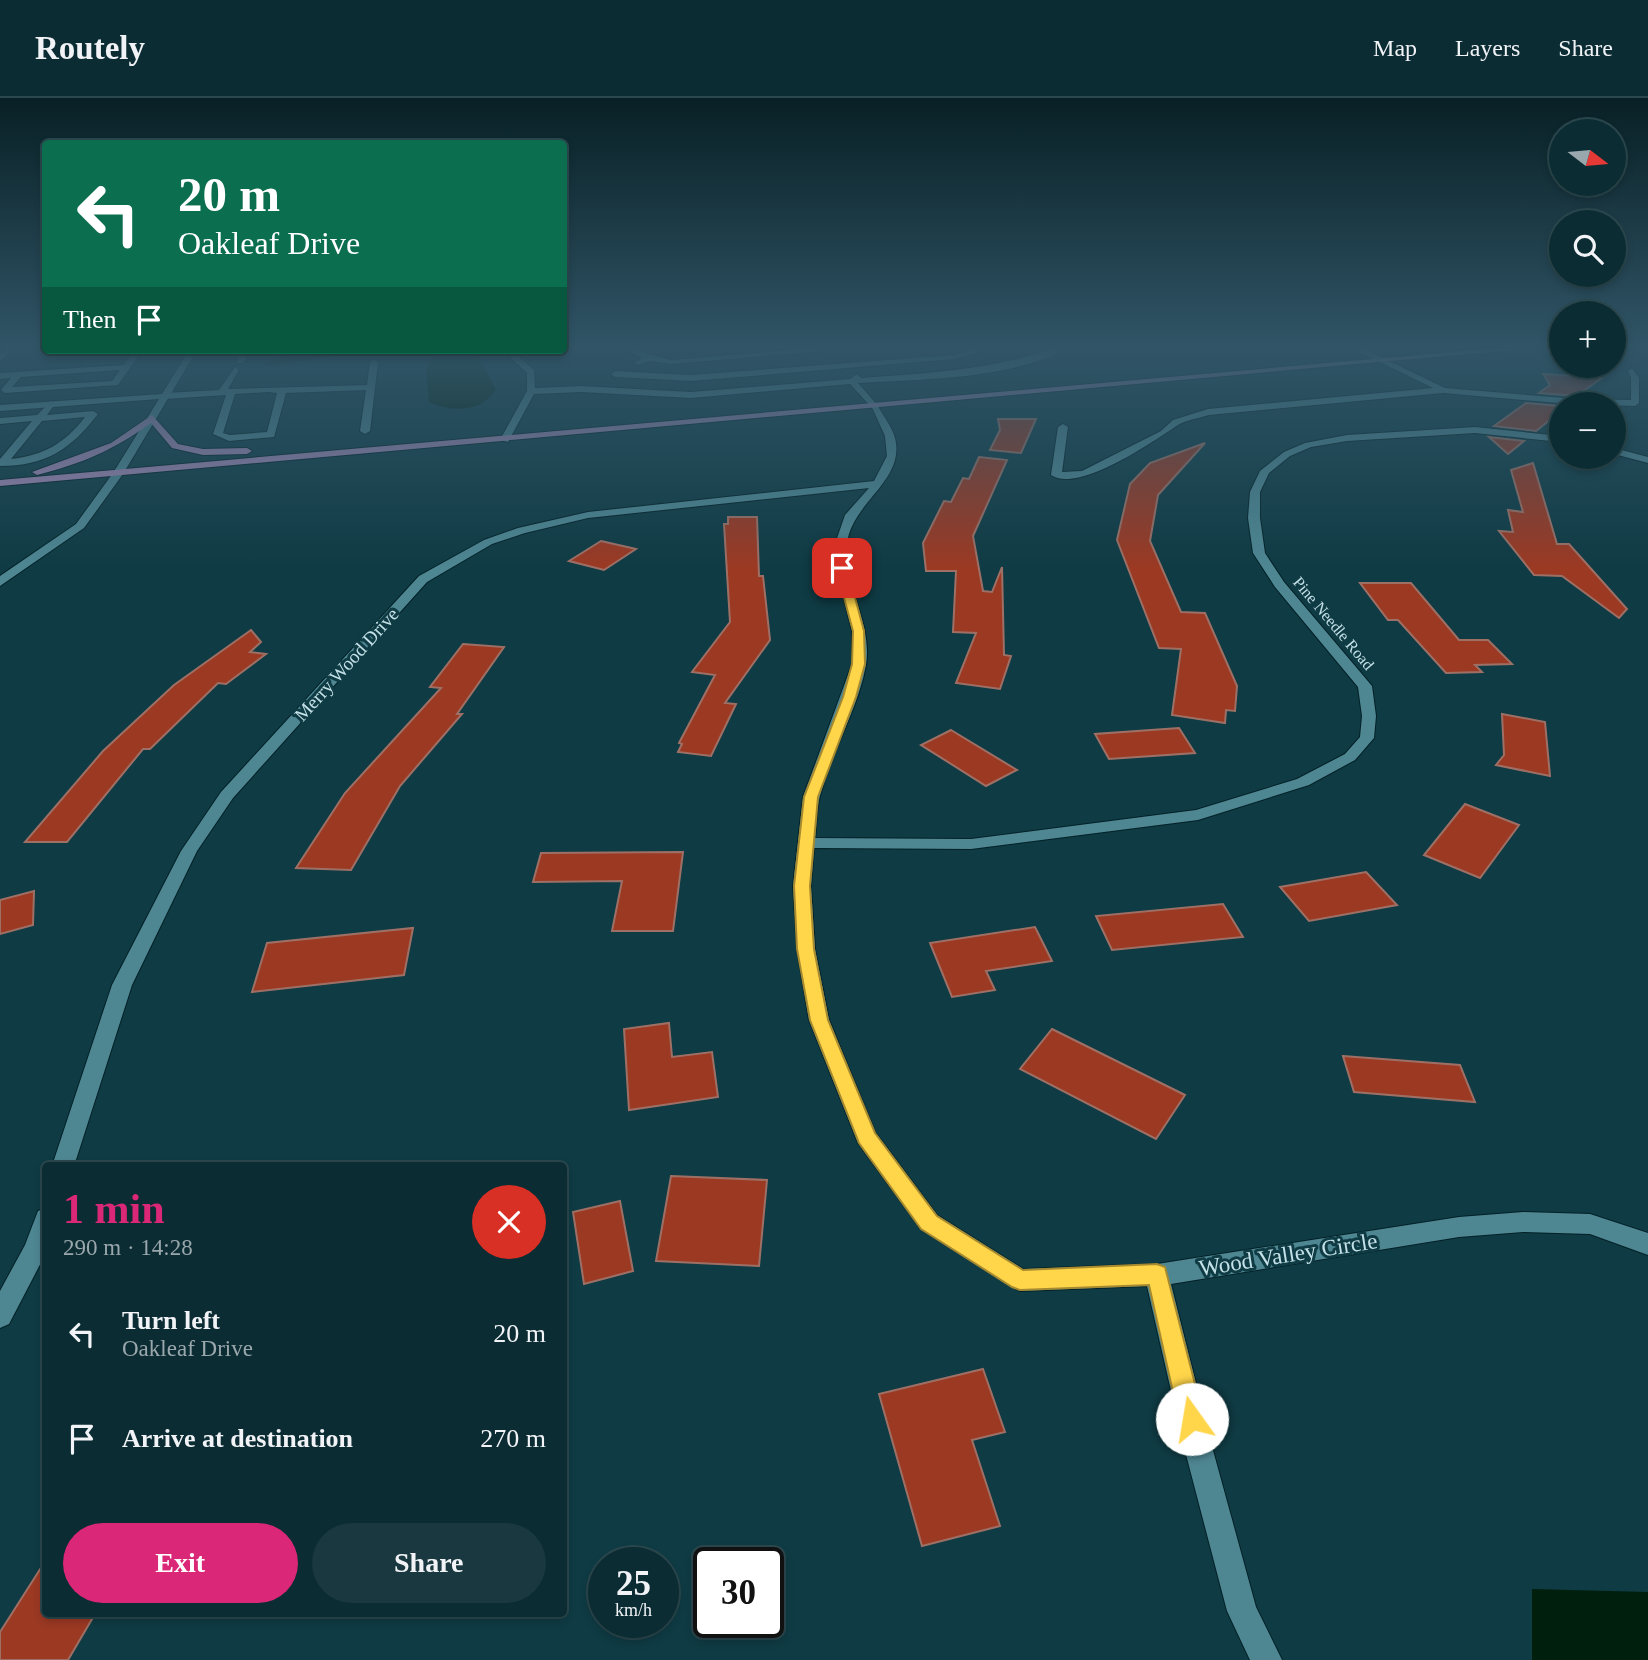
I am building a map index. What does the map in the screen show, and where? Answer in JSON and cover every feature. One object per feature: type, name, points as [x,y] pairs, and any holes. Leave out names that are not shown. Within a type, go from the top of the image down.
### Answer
[{"type":"main road","points":[[0,483],[84,458],[114,445],[147,422]]},
{"type":"main road","points":[[155,422],[175,446],[203,452],[341,442],[418,447]]},
{"type":"main road","points":[[0,483],[707,422]]},
{"type":"street","points":[[1,463],[37,422]]},
{"type":"street","points":[[1,463],[38,458],[60,451],[71,443],[87,422]]},
{"type":"street","points":[[0,582],[80,526],[118,474],[150,422]]},
{"type":"street","points":[[220,422],[218,434],[229,438],[271,435],[274,422]]},
{"type":"street","points":[[365,431],[366,422]]},
{"type":"street","points":[[505,440],[515,422]]},
{"type":"street","name":"Wood Valley Circle","points":[[882,422],[890,436],[892,456],[878,484],[850,515],[841,544],[842,568],[859,631],[859,664],[811,797],[802,886],[806,949],[819,1020],[866,1137],[929,1222],[1020,1280],[1157,1275],[1459,1227],[1523,1222],[1590,1224],[1648,1244]]},
{"type":"street","points":[[1063,426],[1056,475],[1084,474],[1164,433],[1176,422]]},
{"type":"street","name":"Pine Needle Road","points":[[808,843],[971,844],[1198,815],[1303,782],[1350,757],[1367,738],[1369,716],[1365,686],[1279,584],[1259,553],[1254,518],[1255,492],[1265,471],[1287,454],[1308,445],[1347,438],[1475,429],[1549,438]]},
{"type":"street","points":[[1626,454],[1648,460]]},
{"type":"street","name":"Merry Wood Drive","points":[[64,1162],[122,985],[189,851],[228,795],[423,579],[488,542],[522,530],[588,515],[878,484]]},
{"type":"street","points":[[0,1316],[36,1248],[42,1230]]},
{"type":"street","points":[[1157,1275],[1197,1443],[1242,1611],[1266,1660]]},
{"type":"shaded area","points":[[1532,1589],[1648,1592],[1648,1660],[1532,1660]]},
{"type":"building","points":[[999,422],[1035,422],[1021,453],[990,450],[1000,430]]},
{"type":"building","points":[[1500,422],[1547,422],[1536,431],[1494,426]]},
{"type":"building","points":[[1489,437],[1524,441],[1508,454]]},
{"type":"building","points":[[1205,443],[1158,495],[1150,541],[1181,612],[1205,613],[1237,686],[1235,711],[1226,710],[1225,723],[1172,715],[1181,649],[1159,648],[1117,540],[1130,484],[1150,463]]},
{"type":"building","points":[[979,457],[1007,460],[973,536],[983,591],[992,592],[1002,567],[1004,655],[1011,656],[1000,689],[956,683],[976,633],[953,632],[956,571],[926,571],[923,543],[944,501],[951,502],[963,478],[969,479]]},
{"type":"building","points":[[1533,463],[1557,544],[1569,544],[1627,609],[1619,618],[1562,576],[1534,575],[1499,531],[1513,532],[1508,510],[1523,512],[1511,470]]},
{"type":"building","points":[[728,517],[757,517],[759,576],[763,576],[770,640],[725,703],[736,704],[711,756],[678,752],[682,744],[679,743],[715,675],[692,672],[730,622],[724,524],[728,524]]},
{"type":"building","points":[[601,541],[636,549],[604,570],[569,561]]},
{"type":"building","points":[[1360,583],[1411,583],[1459,640],[1488,640],[1512,664],[1475,665],[1482,672],[1446,673],[1398,620],[1388,620]]},
{"type":"building","points":[[251,630],[261,642],[250,652],[266,654],[226,684],[218,683],[150,749],[143,749],[67,842],[25,842],[103,751],[174,685]]},
{"type":"building","points":[[463,644],[504,647],[457,714],[462,714],[400,786],[351,870],[296,868],[345,793],[441,688],[430,687]]},
{"type":"building","points":[[1502,714],[1545,722],[1550,776],[1496,765],[1504,755]]},
{"type":"building","points":[[1179,728],[1195,753],[1109,759],[1095,734]]},
{"type":"building","points":[[951,730],[1017,770],[986,786],[921,745]]},
{"type":"building","points":[[1465,804],[1519,825],[1480,878],[1424,855]]},
{"type":"building","points":[[683,852],[673,931],[612,931],[622,881],[533,882],[541,853]]},
{"type":"building","points":[[1366,872],[1397,905],[1309,921],[1280,887]]},
{"type":"building","points":[[34,891],[33,925],[0,934],[0,900]]},
{"type":"building","points":[[1223,904],[1243,937],[1112,950],[1096,916]]},
{"type":"building","points":[[1035,927],[1052,961],[986,971],[995,990],[952,997],[930,943]]},
{"type":"building","points":[[413,928],[404,975],[252,992],[267,943]]},
{"type":"building","points":[[669,1023],[672,1057],[712,1052],[718,1097],[629,1110],[624,1029]]},
{"type":"building","points":[[1052,1029],[1185,1095],[1156,1139],[1020,1069]]},
{"type":"building","points":[[1343,1056],[1460,1065],[1475,1102],[1354,1092]]},
{"type":"building","points":[[671,1176],[767,1180],[759,1266],[656,1261]]},
{"type":"building","points":[[620,1201],[633,1271],[584,1284],[573,1212]]},
{"type":"building","points":[[983,1369],[1005,1432],[972,1440],[1000,1526],[922,1546],[879,1394]]},
{"type":"building","points":[[42,1566],[42,1617],[93,1617],[68,1660],[0,1660],[0,1632]]},
{"type":"route","points":[[842,568],[859,631],[859,664],[811,797],[802,886],[806,949],[819,1020],[866,1137],[929,1222],[1020,1280],[1157,1275],[1192,1419]]}]
